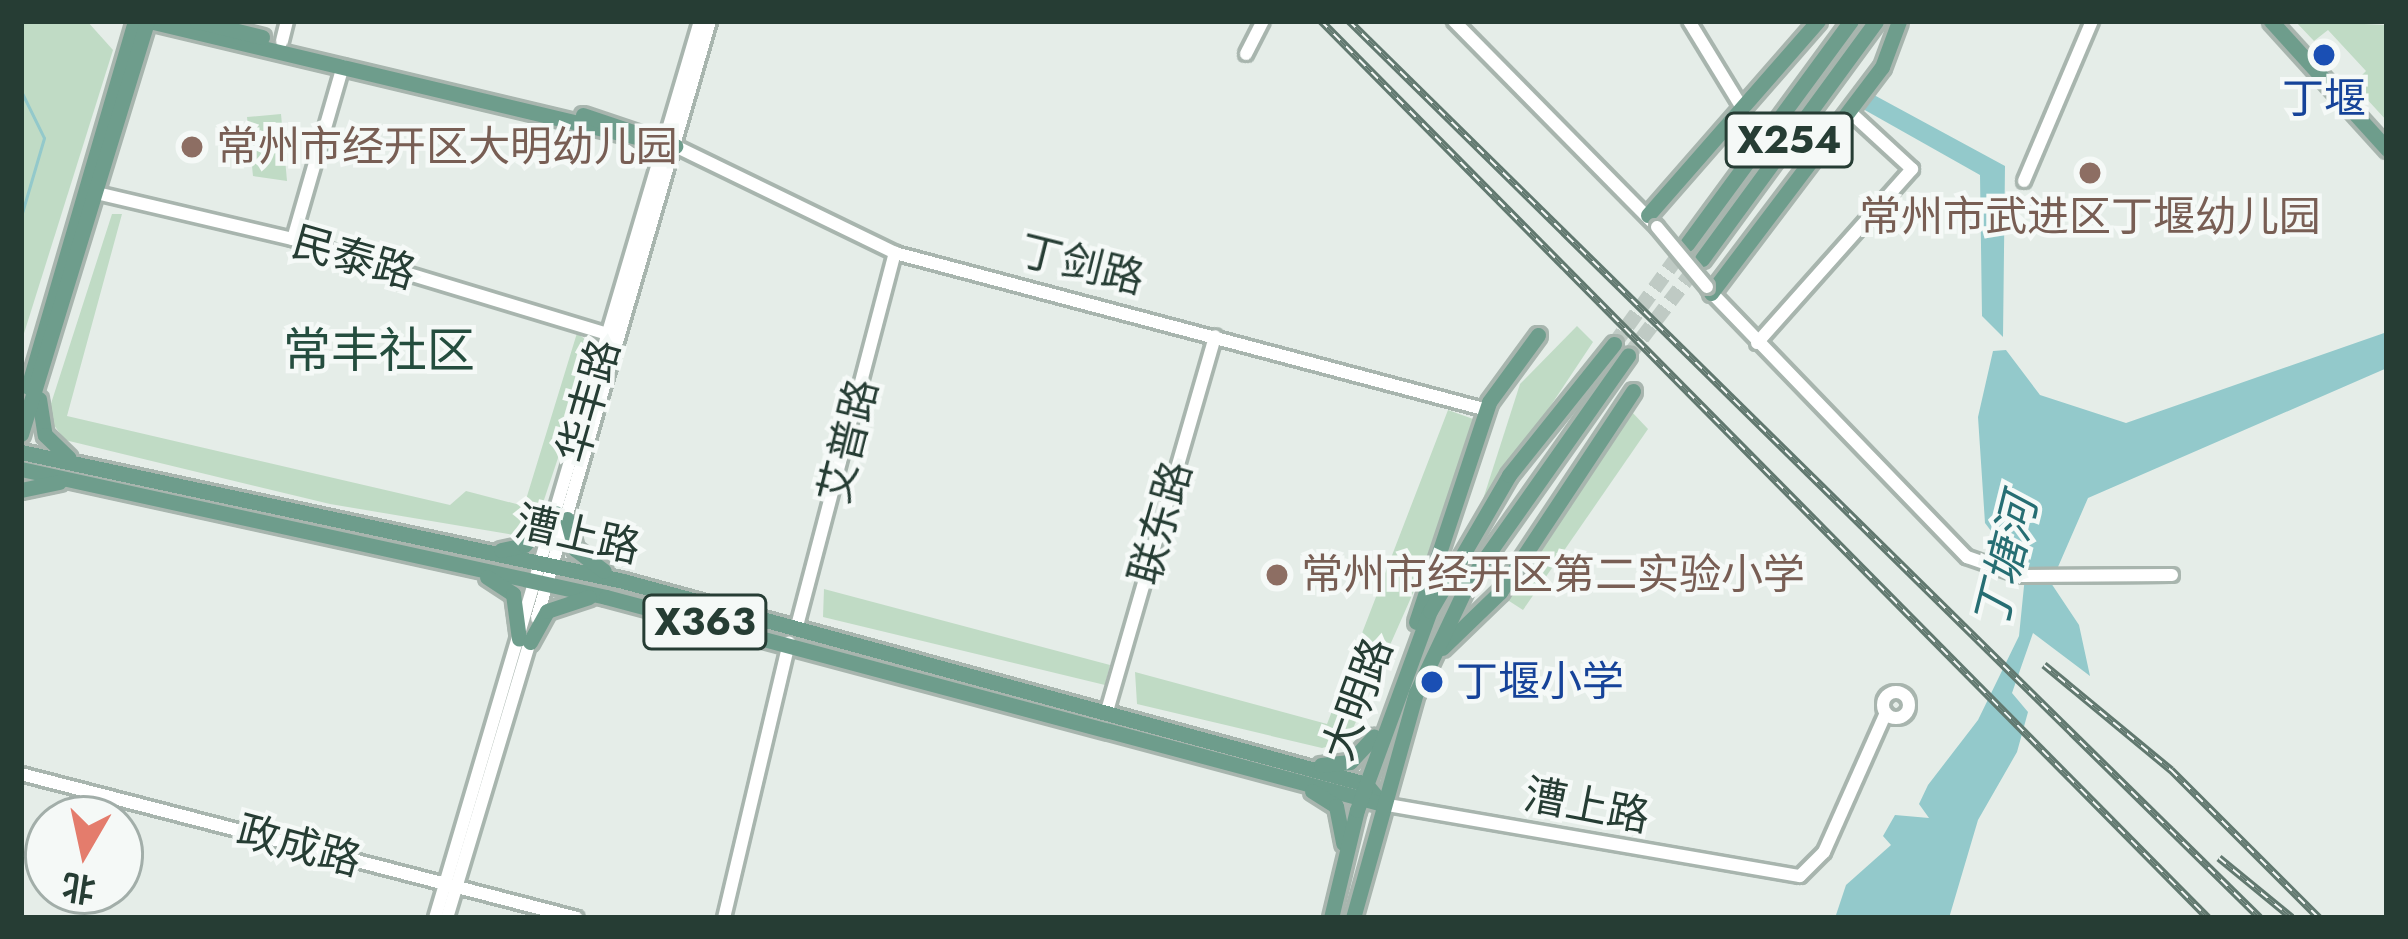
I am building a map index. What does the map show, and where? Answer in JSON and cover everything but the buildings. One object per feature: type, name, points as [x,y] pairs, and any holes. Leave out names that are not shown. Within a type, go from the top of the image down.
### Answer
[{"type":"main road","points":[[94,193],[135,21]]},
{"type":"main road","points":[[21,408],[148,21]]},
{"type":"main road","name":"丁剑路","points":[[148,21],[668,144]]},
{"type":"main road","name":"丁剑路","points":[[196,21],[668,144]]},
{"type":"main road","points":[[1653,221],[1818,21]]},
{"type":"main road","name":"X254","points":[[1687,244],[1852,21]]},
{"type":"main road","name":"X254","points":[[1702,259],[1876,21]]},
{"type":"main road","points":[[1709,290],[1849,111],[1899,21]]},
{"type":"main road","points":[[2271,21],[2387,149]]},
{"type":"main road","points":[[2282,21],[2387,140]]},
{"type":"main road","points":[[1407,660],[1487,410],[1538,335]]},
{"type":"main road","name":"大明路","points":[[1331,918],[1364,790],[1407,660],[1509,475],[1614,344]]},
{"type":"main road","name":"大明路","points":[[1353,918],[1382,804],[1434,656],[1524,489],[1628,356]]},
{"type":"main road","points":[[21,434],[29,390]]},
{"type":"main road","points":[[29,390],[59,454],[106,471]]},
{"type":"main road","points":[[1434,656],[1500,592],[1633,392]]},
{"type":"main road","name":"漕上路","points":[[21,452],[622,581],[1290,762],[1364,790]]},
{"type":"main road","name":"漕上路","points":[[21,469],[606,597],[1248,766],[1364,790]]},
{"type":"main road","points":[[21,490],[74,482]]},
{"type":"main road","points":[[488,552],[524,544],[562,516],[575,549],[622,581]]},
{"type":"main road","points":[[450,563],[513,594],[524,641]]},
{"type":"main road","points":[[524,641],[561,602],[606,597]]},
{"type":"main road","points":[[1290,762],[1351,763],[1392,701]]},
{"type":"main road","points":[[1248,766],[1336,806],[1341,878]]},
{"type":"main road","points":[[1364,790],[1382,804]]},
{"type":"street","points":[[282,41],[287,21]]},
{"type":"street","name":"华丰路","points":[[435,918],[450,885],[562,516],[700,21]]},
{"type":"street","name":"华丰路","points":[[668,144],[710,21]]},
{"type":"street","points":[[1246,54],[1263,21]]},
{"type":"street","points":[[1454,21],[1653,221],[1757,343],[1935,530],[1967,557],[2022,576],[2058,580],[2172,575]]},
{"type":"street","points":[[1689,21],[1744,111]]},
{"type":"street","points":[[2024,181],[2092,21]]},
{"type":"street","points":[[293,239],[343,66]]},
{"type":"street","points":[[1757,343],[1912,169],[1906,152],[1849,111]]},
{"type":"street","name":"丁剑路","points":[[668,144],[895,253],[1487,410]]},
{"type":"street","name":"民泰路","points":[[94,193],[293,239],[613,336]]},
{"type":"street","name":"艾普路","points":[[797,626],[895,253]]},
{"type":"street","name":"联东路","points":[[1107,711],[1215,336]]},
{"type":"street","points":[[724,918],[790,643]]},
{"type":"street","name":"漕上路","points":[[1382,804],[1778,878],[1816,867],[1886,713]]},
{"type":"street","name":"政成路","points":[[21,774],[577,918]]},
{"type":"street","name":"华丰路","points":[[447,918],[450,885]]},
{"type":"green space","points":[[21,21],[87,21],[113,50],[21,343]]},
{"type":"green space","points":[[2295,21],[2387,25],[2387,121],[2353,84],[2366,71],[2328,30],[2314,41]]},
{"type":"green space","points":[[281,114],[287,181],[253,176],[247,117]]},
{"type":"green space","points":[[112,214],[122,214],[67,416],[450,505],[466,491],[524,506],[577,333],[595,347],[536,524],[520,536],[330,504],[65,440],[47,416]]},
{"type":"green space","points":[[1577,326],[1593,342],[1478,515],[1520,384]]},
{"type":"green space","points":[[1448,410],[1476,420],[1465,476],[1347,742],[1322,748],[1137,704],[1135,672],[1327,724]]},
{"type":"green space","points":[[1631,411],[1648,429],[1523,610],[1506,599]]},
{"type":"green space","points":[[824,589],[1110,665],[1105,685],[823,617]]},
{"type":"water","points":[[1874,95],[2005,166],[2003,337],[1982,316],[1980,175],[1863,109]]},
{"type":"water","points":[[2387,332],[2387,368],[2088,498],[2051,583],[2079,625],[2090,676],[2033,633],[2012,693],[2028,712],[2017,752],[1978,820],[1949,918],[1835,918],[1846,885],[1891,845],[1883,836],[1895,815],[1929,818],[1919,804],[1928,785],[1978,720],[2019,636],[2025,576],[1985,523],[1978,417],[1993,351],[2006,350],[2040,395],[2126,423]]},
{"type":"waterway","points":[[21,91],[44,138],[21,216]]},
{"type":"tunnel","points":[[1614,344],[1685,246]]},
{"type":"tunnel","points":[[1628,356],[1702,259]]},
{"type":"railway","points":[[1321,21],[2208,918]]},
{"type":"railway","points":[[1349,21],[2260,918]]},
{"type":"railway","points":[[2044,665],[2171,770],[2319,918]]},
{"type":"railway","points":[[2219,858],[2292,918]]},
{"type":"place","name":"丁堰","points":[[2324,55]]},
{"type":"place","name":"常州市经开区大明幼儿园","points":[[192,147]]},
{"type":"place","name":"常州市武进区丁堰幼儿园","points":[[2090,173]]},
{"type":"place","name":"常州市经开区第二实验小学","points":[[1277,575]]},
{"type":"place","name":"丁堰小学","points":[[1432,682]]},
{"type":"district","name":"常丰社区","points":[[379,351]]},
{"type":"water label","name":"丁塘河","points":[[2006,562]]}]
